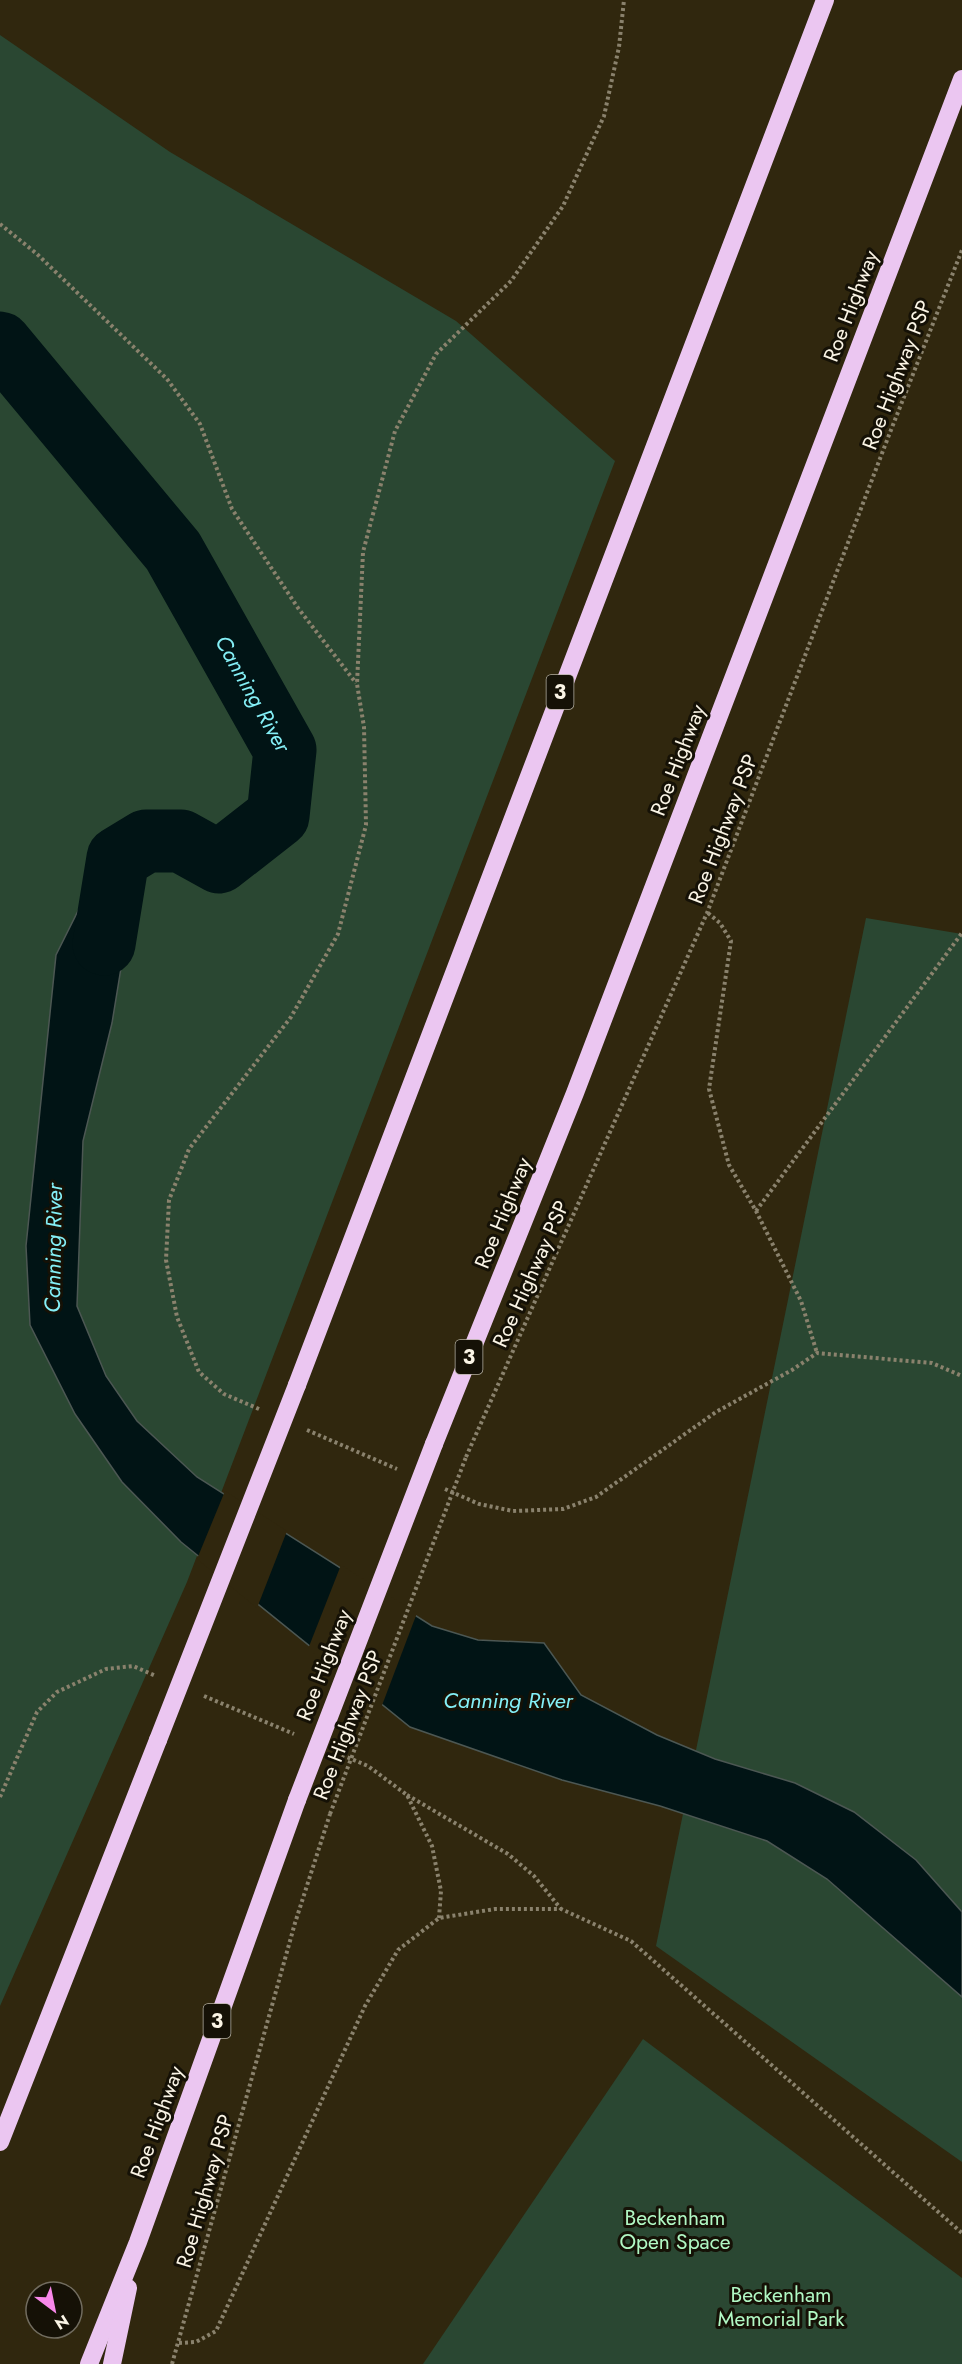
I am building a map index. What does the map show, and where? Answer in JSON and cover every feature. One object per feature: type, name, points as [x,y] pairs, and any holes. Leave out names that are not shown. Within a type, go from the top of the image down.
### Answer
[{"type":"highway","name":"3","points":[[0,2142],[297,1385],[825,0]]},
{"type":"highway","name":"Roe Highway","points":[[89,2364],[138,2242],[297,1800],[434,1444],[579,1082],[962,79]]},
{"type":"highway","points":[[112,2364],[138,2242]]},
{"type":"path","points":[[0,224],[37,254],[167,379],[200,424],[232,509],[298,609],[357,684],[363,552],[395,431],[435,354],[511,281],[563,206],[603,116],[619,47],[624,0]]},
{"type":"path","name":"Roe Highway PSP","points":[[172,2364],[296,1923],[330,1814],[466,1457],[707,913],[962,250]]},
{"type":"path","points":[[707,913],[720,923],[731,940],[709,1089],[729,1165],[756,1211],[801,1301],[817,1353],[932,1363],[962,1376]]},
{"type":"path","points":[[756,1211],[962,933]]},
{"type":"path","points":[[0,1797],[37,1712],[57,1692],[106,1669],[133,1666],[165,1680]]},
{"type":"path","points":[[197,1693],[304,1738]]},
{"type":"path","points":[[336,1752],[368,1766],[407,1795],[508,1854],[534,1876],[561,1910]]},
{"type":"path","points":[[407,1795],[432,1845],[441,1891],[439,1918]]},
{"type":"path","points":[[179,2343],[196,2342],[216,2331],[365,2006],[398,1950],[439,1918],[495,1909],[561,1910],[631,1941],[962,2233]]},
{"type":"green space","points":[[0,35],[170,152],[456,321],[615,461],[187,1582],[0,2006]]},
{"type":"green space","points":[[866,918],[962,934],[962,2162],[656,1946]]},
{"type":"green space","name":"Beckenham Open Space","points":[[643,2039],[962,2278],[962,2364],[423,2364]]},
{"type":"water","name":"Canning River","points":[[118,858],[130,913],[112,1023],[83,1141],[77,1306],[106,1376],[137,1421],[197,1477],[432,1626],[478,1640],[544,1643],[581,1695],[657,1735],[715,1759],[795,1783],[854,1812],[916,1860],[962,1912],[962,1997],[827,1879],[767,1841],[660,1806],[562,1780],[410,1727],[181,1542],[122,1482],[75,1414],[30,1325],[26,1246],[56,955],[82,903]]},
{"type":"pier","points":[[225,1491],[287,1531],[257,1608],[197,1559]]},
{"type":"pier","points":[[341,1565],[417,1613],[381,1708],[308,1649]]},
{"type":"waterway","name":"Canning River","points":[[0,343],[173,551],[285,750],[278,816],[219,862],[181,841],[146,841],[118,858],[104,944]]},
{"type":"park label","name":"Beckenham Memorial Park","points":[[781,2307]]}]
